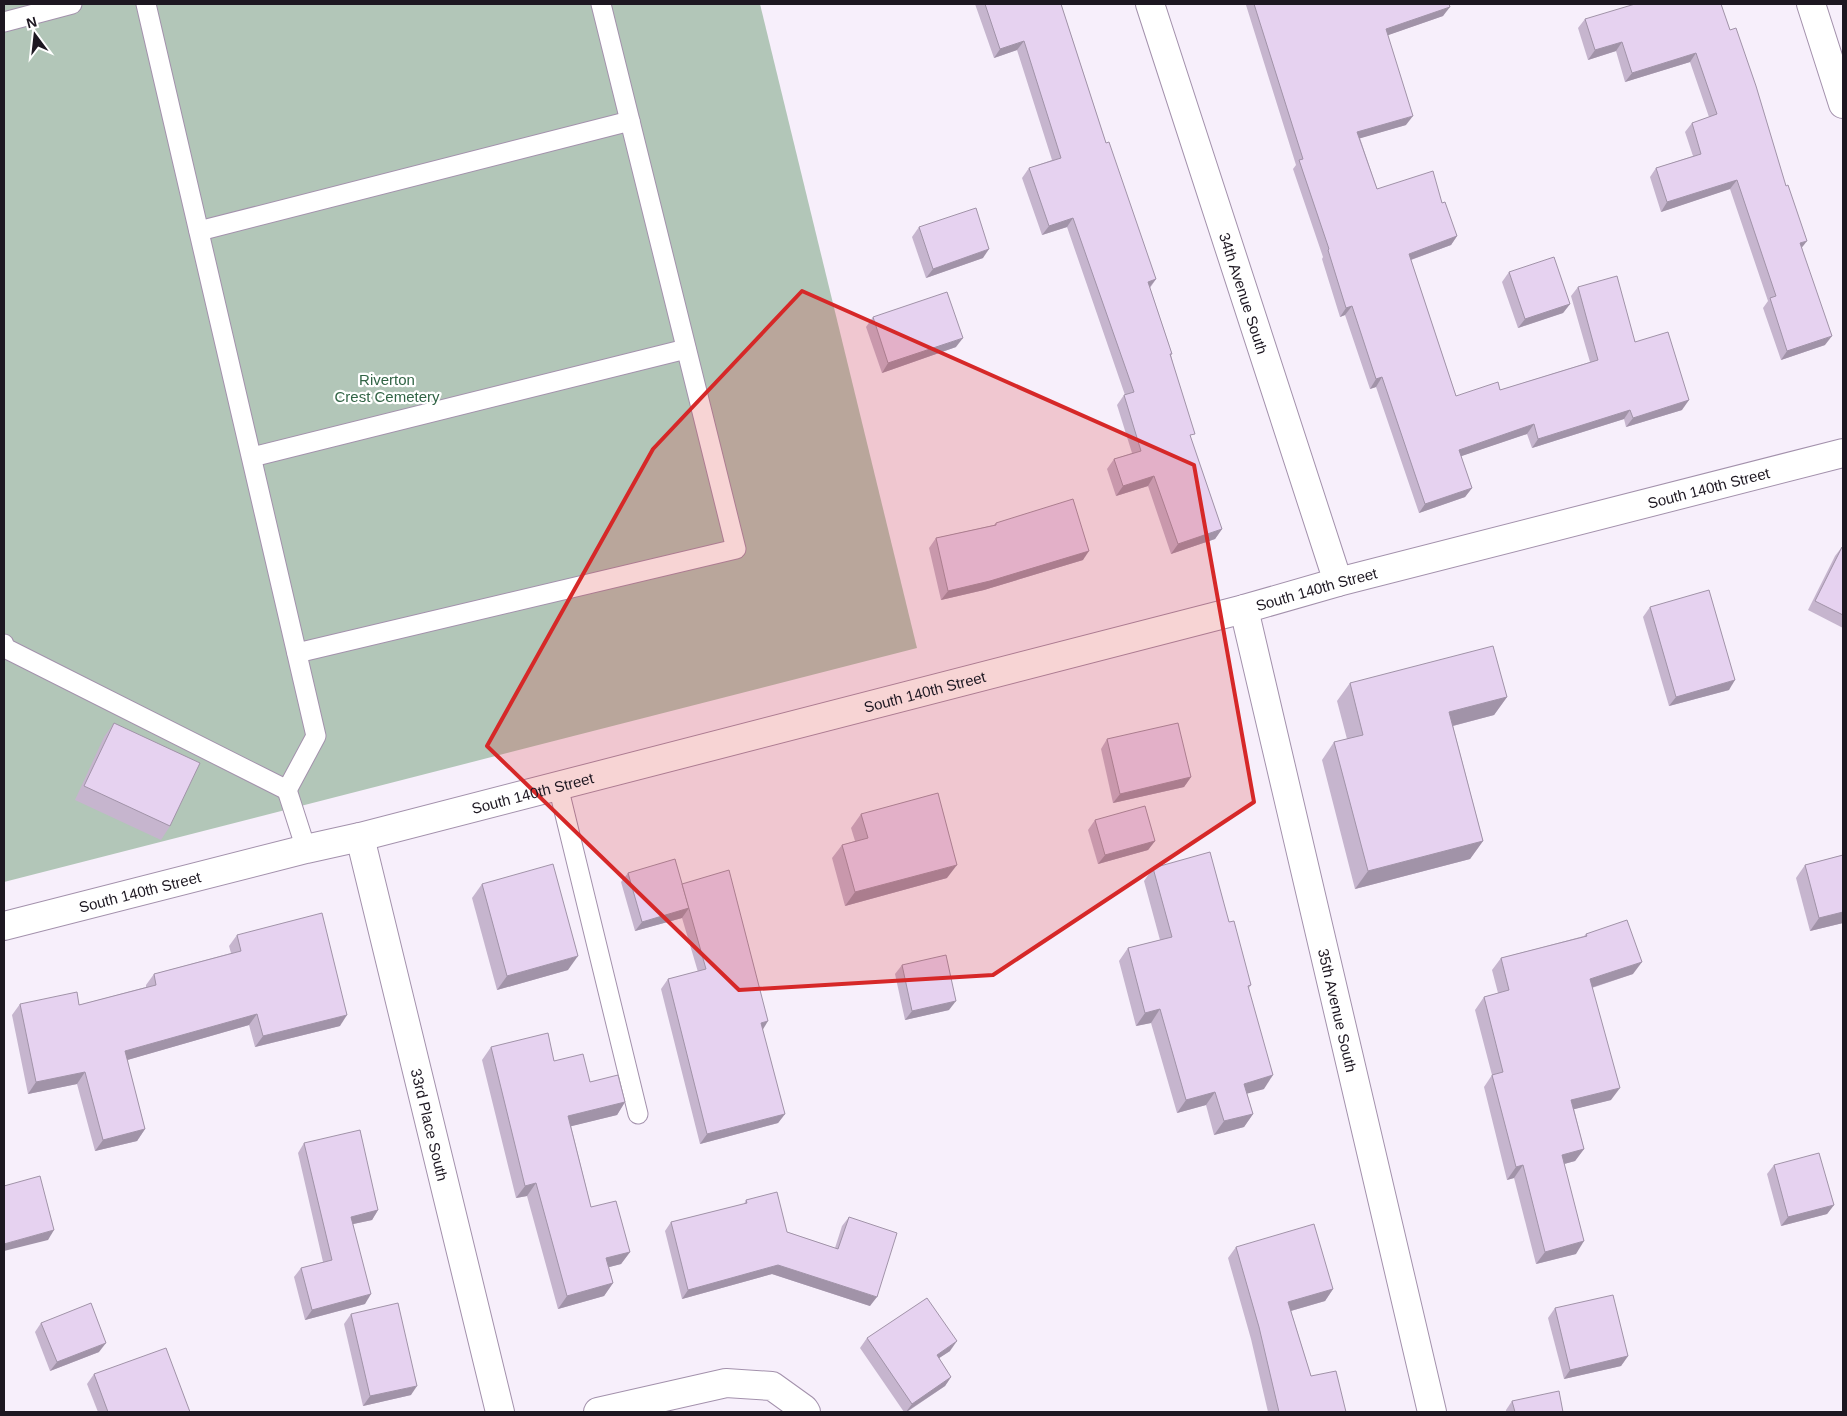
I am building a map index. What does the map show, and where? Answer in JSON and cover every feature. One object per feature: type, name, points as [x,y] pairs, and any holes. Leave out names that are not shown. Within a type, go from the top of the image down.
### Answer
[{"type":"street","name":"34th Avenue South","points":[[1150,4],[1338,582]]},
{"type":"street","points":[[1811,4],[1843,104]]},
{"type":"street","name":"South 140th Street","points":[[4,926],[360,837],[1244,610],[1338,582],[1843,453]]},
{"type":"street","name":"35th Avenue South","points":[[1244,610],[1432,1412]]},
{"type":"street","name":"33rd Place South","points":[[360,837],[500,1412]]},
{"type":"street","points":[[598,1412],[726,1383],[772,1386],[806,1412]]},
{"type":"lane","points":[[4,22],[72,4]]},
{"type":"lane","points":[[146,4],[316,736],[287,790]]},
{"type":"lane","points":[[297,653],[736,549],[601,4]]},
{"type":"lane","points":[[199,231],[630,121]]},
{"type":"lane","points":[[252,457],[686,349]]},
{"type":"lane","points":[[4,644],[5,648],[287,790],[306,849]]},
{"type":"lane","points":[[558,786],[638,1114]]},
{"type":"highlighted area","points":[[802,291],[1194,465],[1254,802],[993,975],[739,990],[487,746],[653,449]]},
{"type":"green space","name":"Riverton Crest Cemetery","points":[[4,4],[760,4],[917,648],[4,882]]},
{"type":"building","points":[[985,4],[1061,4],[1106,143],[1109,142],[1156,279],[1148,282],[1172,354],[1170,354],[1195,434],[1190,435],[1222,529],[1178,544],[1154,476],[1123,486],[1114,459],[1141,451],[1124,395],[1134,392],[1073,218],[1049,226],[1029,168],[1061,158],[1024,41],[1000,49]]},
{"type":"building","points":[[1254,4],[1449,4],[1450,7],[1386,29],[1413,116],[1357,132],[1377,189],[1433,171],[1442,203],[1445,202],[1457,236],[1409,254],[1456,396],[1498,382],[1500,390],[1598,360],[1578,287],[1617,276],[1635,342],[1668,332],[1689,400],[1633,418],[1630,410],[1538,439],[1534,424],[1459,450],[1472,488],[1425,504],[1382,377],[1376,379],[1352,306],[1346,308],[1329,249],[1299,160],[1303,159]]},
{"type":"building","points":[[1635,4],[1721,4],[1730,30],[1736,28],[1756,86],[1786,186],[1788,185],[1807,241],[1800,243],[1832,336],[1787,351],[1770,298],[1776,296],[1737,180],[1667,202],[1656,168],[1701,154],[1692,123],[1717,114],[1696,53],[1632,73],[1622,42],[1595,50],[1585,19]]},
{"type":"building","points":[[976,208],[989,249],[933,269],[919,227]]},
{"type":"building","points":[[1554,257],[1570,304],[1525,319],[1509,272]]},
{"type":"building","points":[[947,292],[963,338],[888,363],[873,317]]},
{"type":"building","points":[[1073,499],[1089,551],[990,581],[948,591],[936,538],[996,525],[996,523]]},
{"type":"building","points":[[1843,548],[1843,615],[1815,601]]},
{"type":"building","points":[[1709,590],[1735,680],[1676,697],[1650,607]]},
{"type":"building","points":[[1493,646],[1507,697],[1449,712],[1483,841],[1368,871],[1334,742],[1363,735],[1350,683]]},
{"type":"building","points":[[114,723],[200,763],[170,826],[84,786]]},
{"type":"building","points":[[1178,723],[1191,777],[1120,794],[1107,739]]},
{"type":"building","points":[[938,793],[957,865],[855,892],[842,845],[868,838],[861,814]]},
{"type":"building","points":[[1145,806],[1155,841],[1105,855],[1095,820]]},
{"type":"building","points":[[1210,852],[1229,922],[1234,921],[1251,985],[1248,986],[1273,1075],[1244,1084],[1253,1114],[1224,1121],[1215,1092],[1186,1100],[1160,1009],[1145,1013],[1128,948],[1172,937],[1153,868]]},
{"type":"building","points":[[1843,855],[1843,912],[1819,918],[1805,865]]},
{"type":"building","points":[[675,859],[689,908],[642,922],[628,873]]},
{"type":"building","points":[[553,864],[578,956],[507,976],[482,884]]},
{"type":"building","points":[[729,870],[768,1021],[761,1023],[785,1114],[707,1134],[668,979],[706,969],[682,884]]},
{"type":"building","points":[[322,913],[347,1015],[263,1036],[257,1014],[125,1051],[145,1129],[103,1140],[85,1072],[36,1082],[20,1004],[77,992],[79,1005],[156,985],[154,974],[241,951],[237,935]]},
{"type":"building","points":[[1627,920],[1642,962],[1590,979],[1620,1088],[1571,1100],[1584,1149],[1562,1155],[1584,1241],[1545,1252],[1523,1165],[1516,1167],[1492,1075],[1503,1072],[1484,997],[1509,990],[1501,958],[1587,936],[1586,934]]},
{"type":"building","points":[[946,955],[956,1001],[912,1011],[902,965]]},
{"type":"building","points":[[548,1033],[554,1061],[583,1054],[590,1082],[618,1075],[625,1102],[568,1116],[591,1207],[616,1201],[630,1252],[606,1258],[613,1283],[567,1296],[536,1183],[525,1186],[491,1047]]},
{"type":"building","points":[[360,1130],[378,1210],[351,1217],[371,1294],[312,1310],[301,1268],[332,1260],[304,1143]]},
{"type":"building","points":[[1819,1153],[1834,1205],[1788,1217],[1774,1165]]},
{"type":"building","points":[[40,1176],[54,1230],[4,1244],[4,1186]]},
{"type":"building","points":[[777,1192],[787,1232],[838,1249],[849,1217],[897,1233],[877,1297],[778,1265],[688,1290],[671,1222],[747,1203],[746,1200]]},
{"type":"building","points":[[1314,1224],[1333,1289],[1288,1302],[1311,1376],[1336,1371],[1346,1412],[1279,1412],[1259,1327],[1236,1247]]},
{"type":"building","points":[[1613,1295],[1628,1356],[1570,1370],[1555,1308]]},
{"type":"building","points":[[927,1298],[957,1341],[937,1355],[951,1377],[912,1404],[867,1338]]},
{"type":"building","points":[[91,1303],[106,1343],[57,1362],[41,1323]]},
{"type":"building","points":[[398,1303],[417,1386],[370,1396],[351,1314]]},
{"type":"building","points":[[166,1348],[190,1412],[108,1412],[94,1374]]},
{"type":"building","points":[[1559,1391],[1563,1412],[1515,1412],[1512,1401]]}]
